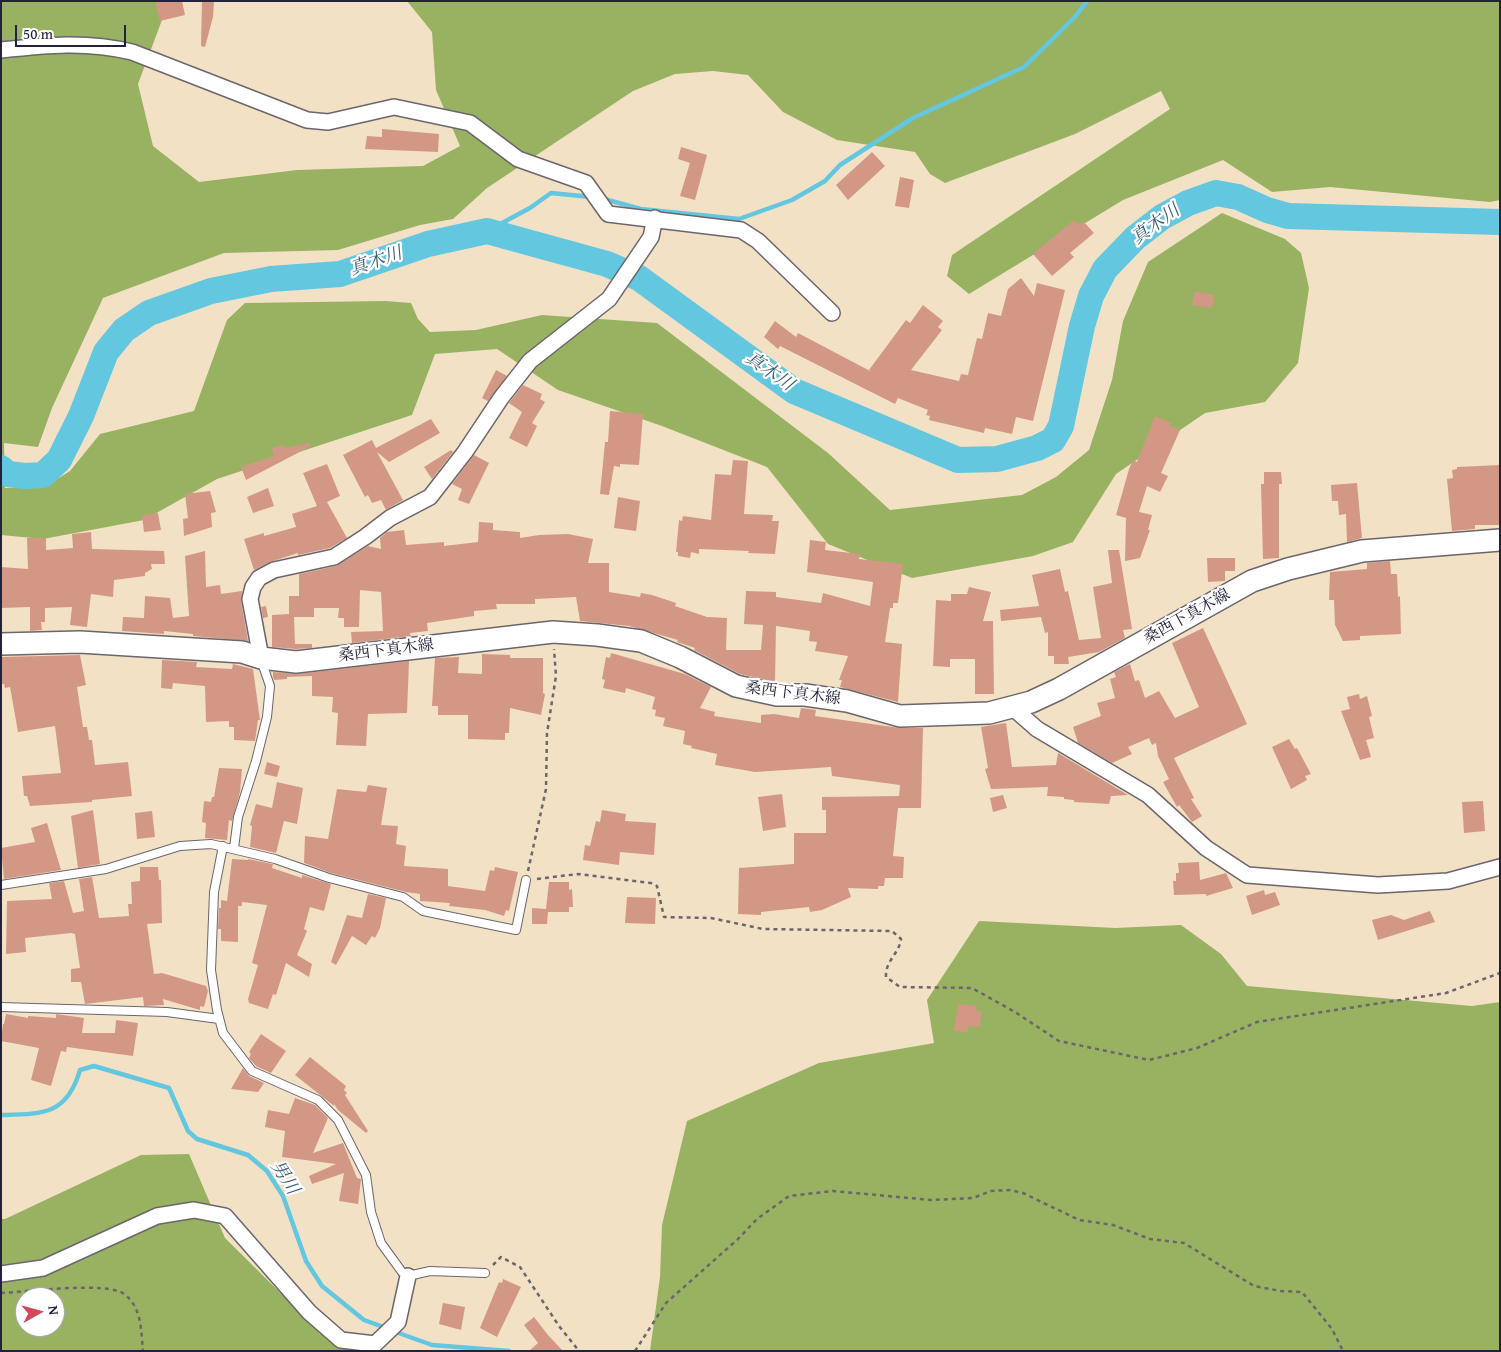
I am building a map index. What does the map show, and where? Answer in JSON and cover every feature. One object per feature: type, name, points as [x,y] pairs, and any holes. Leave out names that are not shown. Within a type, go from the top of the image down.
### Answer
[{"type":"main road","name":"桑西下真木線","points":[[1,644],[80,642],[242,652],[260,658],[296,662],[553,632],[596,635],[641,641],[680,657],[736,686],[776,695],[805,695],[846,701],[900,716],[989,713],[1013,708],[1060,689],[1252,581],[1288,569],[1362,551],[1500,540]]},
{"type":"street","points":[[1,50],[65,45],[102,45],[125,50],[307,120],[328,122],[394,107],[446,116],[470,123],[518,159],[586,183],[608,214],[655,218],[741,230],[758,241],[832,313]]},
{"type":"street","points":[[260,658],[250,599],[253,587],[259,578],[274,570],[334,557],[366,537],[390,518],[430,497],[465,452],[501,398],[530,361],[609,299],[651,237],[655,218]]},
{"type":"street","points":[[1013,708],[1037,728],[1148,795],[1206,848],[1246,875],[1378,885],[1448,881],[1500,867]]},
{"type":"street","points":[[1,1274],[43,1268],[157,1216],[194,1210],[226,1216],[309,1312],[341,1340],[375,1344],[398,1322],[408,1276]]},
{"type":"lane","points":[[234,848],[238,817],[256,761],[267,717],[270,686],[260,658]]},
{"type":"lane","points":[[1,884],[106,869],[180,846],[223,846],[275,859],[329,878],[403,897],[423,911],[516,930],[526,880]]},
{"type":"lane","points":[[223,846],[214,892],[211,970],[223,1033],[252,1071],[318,1100],[338,1120],[366,1175],[371,1212],[381,1244],[402,1272],[408,1276],[430,1271],[485,1273]]},
{"type":"lane","points":[[1,1008],[167,1012],[219,1019]]},
{"type":"path","points":[[553,632],[556,676],[548,733],[546,789],[526,880],[578,874],[651,883],[657,886],[664,917],[711,918],[763,929],[892,931],[901,939],[900,946],[886,968],[886,977],[900,987],[972,988],[1015,1012],[1060,1041],[1149,1060],[1197,1048],[1257,1022],[1446,993],[1500,974]]},
{"type":"path","points":[[635,1351],[666,1303],[738,1239],[757,1219],[789,1196],[833,1191],[931,1200],[973,1198],[992,1191],[1010,1190],[1022,1193],[1079,1220],[1113,1225],[1150,1239],[1184,1243],[1254,1286],[1281,1292],[1302,1292],[1332,1329],[1343,1351]]},
{"type":"path","points":[[485,1273],[501,1257],[520,1267],[559,1326],[579,1351]]},
{"type":"path","points":[[1,1293],[105,1288],[124,1294],[137,1310],[143,1351]]},
{"type":"green space","points":[[1,1],[173,1],[165,12],[138,84],[153,146],[199,182],[297,170],[423,166],[460,146],[436,90],[432,32],[407,1],[1500,1],[1500,200],[1490,202],[1330,187],[1272,192],[1223,160],[1123,200],[969,294],[947,276],[952,255],[1170,109],[1161,91],[1075,134],[945,183],[930,174],[915,152],[837,140],[783,112],[748,75],[713,71],[675,74],[633,91],[487,188],[453,219],[420,225],[338,250],[224,253],[103,298],[52,408],[38,447],[4,443],[5,488],[46,486],[70,471],[100,434],[194,411],[227,320],[245,303],[385,301],[411,303],[418,319],[430,332],[476,330],[542,315],[657,323],[828,453],[890,510],[1022,495],[1056,477],[1089,450],[1112,380],[1123,321],[1148,262],[1222,213],[1285,239],[1301,253],[1309,288],[1298,363],[1265,402],[1205,413],[1116,474],[1073,542],[1033,556],[912,578],[828,544],[767,467],[662,426],[558,390],[497,349],[435,354],[412,415],[217,479],[144,520],[43,539],[1,535]]},
{"type":"green space","points":[[979,921],[1115,928],[1181,925],[1221,954],[1247,986],[1472,1006],[1500,1002],[1500,1351],[650,1351],[660,1277],[662,1225],[687,1121],[819,1063],[934,1043],[927,1000]]},
{"type":"green space","points":[[189,1154],[225,1238],[322,1334],[379,1351],[1,1351],[1,1219],[5,1219],[141,1155]]},
{"type":"building","points":[[155,1],[182,1],[185,15],[160,21]]},
{"type":"building","points":[[202,1],[214,1],[213,17],[205,47],[201,46]]},
{"type":"building","points":[[382,129],[439,134],[438,152],[365,149],[367,136],[382,137]]},
{"type":"building","points":[[681,147],[707,155],[695,200],[680,196],[690,163],[678,159]]},
{"type":"building","points":[[872,152],[885,166],[848,200],[836,185]]},
{"type":"building","points":[[900,177],[914,180],[909,208],[895,206]]},
{"type":"building","points":[[1074,220],[1079,225],[1083,221],[1094,233],[1070,253],[1074,257],[1052,276],[1033,254]]},
{"type":"building","points":[[1021,278],[1034,296],[1037,283],[1065,290],[1033,421],[1016,417],[1012,434],[985,428],[984,433],[929,420],[930,416],[926,415],[928,410],[898,398],[895,404],[780,346],[778,349],[764,337],[775,321],[796,337],[798,333],[872,372],[869,370],[906,320],[910,323],[923,305],[943,321],[938,327],[942,330],[911,370],[959,381],[961,374],[968,375],[977,338],[982,339],[988,313],[1001,316],[1008,289]]},
{"type":"building","points":[[1195,291],[1214,295],[1212,308],[1192,305]]},
{"type":"building","points":[[496,370],[507,376],[488,401],[482,398]]},
{"type":"building","points":[[523,385],[542,394],[540,399],[545,402],[532,423],[537,426],[527,447],[509,438],[522,412],[509,403]]},
{"type":"building","points":[[610,411],[643,414],[639,465],[620,464],[620,467],[614,466],[609,495],[600,494],[605,442],[608,442]]},
{"type":"building","points":[[1155,416],[1171,423],[1170,426],[1180,430],[1161,473],[1168,476],[1160,492],[1147,486],[1139,512],[1152,515],[1148,530],[1150,530],[1140,558],[1125,561],[1126,518],[1116,515],[1129,469],[1133,460],[1137,462]]},
{"type":"building","points":[[431,419],[440,433],[389,462],[377,452],[403,500],[386,510],[381,500],[372,503],[368,495],[365,497],[343,455],[372,440],[376,448]]},
{"type":"building","points":[[310,443],[311,446],[246,480],[241,467],[274,456],[272,448],[283,445],[284,448]]},
{"type":"building","points":[[451,450],[453,452],[432,479],[424,467]]},
{"type":"building","points":[[474,455],[489,463],[469,504],[458,500],[462,489],[452,484]]},
{"type":"building","points":[[733,460],[748,461],[744,514],[773,515],[772,521],[779,521],[775,554],[699,549],[699,554],[691,552],[690,558],[678,556],[678,552],[676,552],[679,520],[682,521],[683,516],[711,520],[715,474],[731,475]]},
{"type":"building","points":[[327,464],[340,496],[327,502],[347,538],[330,548],[298,555],[298,553],[270,562],[254,570],[244,539],[264,533],[264,536],[296,527],[292,514],[317,506],[303,473]]},
{"type":"building","points":[[1500,465],[1500,525],[1475,525],[1475,529],[1452,531],[1447,479],[1453,478],[1452,470],[1457,469],[1457,467]]},
{"type":"building","points":[[1264,472],[1281,472],[1282,484],[1279,484],[1279,558],[1263,559],[1261,484],[1264,484]]},
{"type":"building","points":[[1357,483],[1362,538],[1347,542],[1346,514],[1339,515],[1338,501],[1332,501],[1331,485]]},
{"type":"building","points":[[268,488],[274,506],[253,513],[247,497]]},
{"type":"building","points":[[210,491],[216,512],[211,513],[212,527],[184,536],[183,519],[188,518],[185,494]]},
{"type":"building","points":[[618,497],[640,501],[636,531],[614,528]]},
{"type":"building","points":[[158,513],[161,530],[144,532],[142,515]]},
{"type":"building","points":[[479,522],[493,523],[493,530],[520,532],[520,538],[568,534],[593,539],[588,563],[609,563],[609,592],[640,597],[641,593],[652,595],[676,603],[675,606],[707,617],[727,618],[726,650],[761,650],[763,625],[744,624],[746,591],[776,592],[776,597],[821,603],[823,593],[870,606],[873,582],[807,572],[810,540],[826,542],[825,550],[860,554],[859,559],[903,564],[898,603],[893,603],[893,608],[890,608],[885,642],[902,644],[898,702],[840,687],[842,680],[839,680],[848,656],[815,651],[817,642],[809,641],[810,631],[776,626],[775,682],[740,674],[694,650],[695,648],[677,642],[678,640],[629,626],[580,621],[576,597],[535,599],[535,604],[496,604],[497,609],[474,611],[474,616],[427,623],[428,631],[410,633],[411,636],[352,643],[351,632],[383,631],[381,592],[360,590],[359,627],[344,627],[344,618],[338,618],[339,608],[314,608],[314,617],[294,617],[295,644],[312,644],[312,648],[272,647],[272,615],[289,614],[289,596],[299,596],[299,574],[336,566],[368,546],[381,549],[380,538],[387,532],[404,530],[406,545],[444,542],[444,546],[478,542]]},
{"type":"building","points":[[91,532],[92,549],[164,551],[165,564],[151,564],[152,569],[145,573],[145,576],[114,580],[113,597],[91,594],[87,627],[70,625],[72,607],[45,608],[45,622],[41,622],[42,630],[30,631],[30,607],[1,608],[1,567],[28,569],[27,538],[46,538],[46,550],[73,548],[72,534]]},
{"type":"building","points":[[1108,550],[1119,550],[1132,629],[1123,630],[1125,638],[1099,652],[1068,657],[1069,664],[1054,664],[1054,656],[1048,656],[1048,632],[1045,633],[1041,617],[1001,621],[1000,610],[1039,606],[1032,575],[1060,569],[1065,592],[1068,591],[1079,640],[1101,638],[1093,587],[1112,583]]},
{"type":"building","points":[[205,551],[206,587],[220,585],[221,594],[242,591],[241,601],[248,641],[193,636],[193,634],[164,631],[164,634],[122,631],[123,617],[144,618],[145,596],[170,598],[173,618],[189,616],[185,556]]},
{"type":"building","points":[[1207,558],[1235,558],[1235,571],[1225,571],[1225,581],[1208,582]]},
{"type":"building","points":[[1390,561],[1391,574],[1397,574],[1398,597],[1400,596],[1401,634],[1360,636],[1360,640],[1343,641],[1335,625],[1334,600],[1329,600],[1330,572],[1367,569],[1367,563]]},
{"type":"building","points":[[969,587],[991,592],[983,621],[993,621],[994,694],[975,694],[975,659],[950,659],[950,667],[933,666],[936,600],[951,601],[951,594],[967,594]]},
{"type":"building","points":[[266,606],[268,617],[263,618],[261,607]]},
{"type":"building","points":[[1203,628],[1247,724],[1174,758],[1194,798],[1191,799],[1202,816],[1192,822],[1179,805],[1177,807],[1163,782],[1169,779],[1158,756],[1156,743],[1152,745],[1149,738],[1128,747],[1132,754],[1112,763],[1078,743],[1073,727],[1101,716],[1097,703],[1115,698],[1110,679],[1116,677],[1114,672],[1130,664],[1135,681],[1139,680],[1145,698],[1159,691],[1175,718],[1199,707],[1172,643]]},
{"type":"building","points":[[611,653],[685,674],[711,687],[700,708],[715,712],[714,716],[761,723],[761,715],[774,714],[799,718],[801,708],[816,710],[815,716],[900,728],[923,728],[921,808],[898,808],[893,856],[904,857],[903,878],[885,878],[884,886],[878,886],[878,889],[848,888],[851,897],[822,910],[810,912],[809,907],[761,912],[761,915],[738,914],[739,868],[794,864],[794,833],[826,833],[826,810],[822,810],[822,797],[899,796],[900,785],[832,776],[831,767],[755,772],[715,765],[717,754],[691,748],[692,746],[683,744],[685,731],[663,726],[665,718],[655,716],[656,710],[652,709],[655,697],[626,688],[625,693],[603,688],[605,680],[602,679],[606,657],[610,658]]},
{"type":"building","points":[[482,654],[510,655],[510,658],[543,658],[543,693],[545,694],[541,715],[510,708],[509,733],[505,733],[505,740],[468,739],[468,715],[438,715],[438,706],[432,706],[435,658],[459,657],[458,673],[482,674]]},
{"type":"building","points":[[80,655],[86,685],[77,687],[83,727],[87,727],[89,740],[92,740],[95,765],[128,762],[132,796],[92,800],[92,802],[30,806],[27,796],[24,796],[22,776],[61,773],[55,726],[18,732],[10,687],[5,688],[4,684],[1,684],[1,657]]},
{"type":"building","points":[[162,660],[197,662],[196,667],[232,669],[233,664],[253,669],[260,720],[258,720],[255,741],[234,740],[234,727],[229,727],[229,721],[206,722],[205,686],[173,683],[172,689],[161,688]]},
{"type":"building","points":[[409,661],[407,713],[368,714],[366,746],[336,745],[338,713],[332,712],[333,697],[312,696],[312,676],[287,677],[287,679],[274,680],[273,677],[273,672],[297,674]]},
{"type":"building","points":[[1359,694],[1360,699],[1367,696],[1372,716],[1369,717],[1374,738],[1366,740],[1371,757],[1360,760],[1341,711],[1350,709],[1347,697]]},
{"type":"building","points":[[1006,723],[1012,767],[1056,765],[1058,753],[1128,795],[1111,796],[1109,804],[1074,802],[1074,800],[1064,799],[1064,797],[1047,796],[1048,787],[991,789],[985,769],[988,768],[981,727]]},
{"type":"building","points":[[1289,739],[1295,749],[1297,748],[1311,774],[1305,776],[1307,780],[1291,789],[1272,747]]},
{"type":"building","points":[[267,762],[280,766],[277,777],[264,774]]},
{"type":"building","points":[[219,768],[242,769],[240,792],[232,821],[229,820],[227,840],[205,838],[206,823],[202,822],[204,801],[211,802],[212,797],[214,797]]},
{"type":"building","points":[[277,782],[303,788],[297,824],[284,821],[276,853],[250,847],[252,826],[250,825],[256,804],[272,808]]},
{"type":"building","points":[[368,785],[387,788],[381,825],[398,826],[396,844],[406,846],[404,866],[448,869],[448,886],[485,891],[490,870],[494,871],[495,867],[518,872],[509,911],[506,910],[504,916],[485,910],[449,906],[450,903],[420,901],[420,894],[331,873],[304,863],[305,836],[328,839],[337,789],[366,792]]},
{"type":"building","points":[[782,794],[786,827],[763,831],[758,797]]},
{"type":"building","points":[[1003,795],[1007,808],[993,812],[990,798]]},
{"type":"building","points":[[1483,801],[1485,831],[1464,833],[1462,802]]},
{"type":"building","points":[[93,810],[100,864],[78,868],[71,816]]},
{"type":"building","points":[[602,810],[626,814],[625,821],[656,823],[654,855],[620,852],[619,865],[583,860],[585,845],[590,846],[596,821],[600,822]]},
{"type":"building","points":[[152,811],[155,837],[137,839],[135,813]]},
{"type":"building","points":[[47,823],[61,870],[4,879],[1,848],[35,842],[31,828]]},
{"type":"building","points":[[232,859],[248,859],[273,864],[272,868],[302,878],[302,875],[331,884],[324,911],[310,907],[304,929],[307,931],[297,955],[312,964],[309,977],[286,963],[276,995],[273,994],[268,1009],[249,1003],[248,999],[258,965],[252,963],[267,905],[242,902],[242,906],[238,906],[238,942],[221,941],[221,929],[218,929],[221,900],[227,901]]},
{"type":"building","points":[[1199,862],[1200,880],[1226,873],[1233,888],[1206,896],[1206,894],[1174,895],[1173,881],[1176,881],[1176,873],[1179,873],[1178,863]]},
{"type":"building","points":[[140,867],[158,867],[159,880],[161,880],[162,923],[147,924],[154,974],[162,973],[206,986],[208,991],[204,1007],[200,1006],[200,1010],[163,999],[164,1005],[144,1006],[143,997],[85,1004],[81,982],[71,982],[71,969],[80,968],[75,934],[25,938],[26,952],[6,954],[7,901],[52,899],[49,883],[64,881],[73,913],[84,911],[79,879],[92,877],[99,918],[129,916],[128,904],[132,904],[131,882],[140,881]]},
{"type":"building","points":[[549,882],[569,882],[569,890],[572,889],[573,907],[569,907],[569,912],[548,912],[547,924],[532,924],[532,908],[546,909]]},
{"type":"building","points":[[1264,890],[1265,895],[1275,892],[1280,905],[1252,915],[1246,896]]},
{"type":"building","points":[[368,894],[386,898],[380,928],[375,938],[372,936],[366,945],[352,936],[336,965],[331,962],[347,915],[362,918]]},
{"type":"building","points":[[627,897],[656,898],[655,924],[625,923]]},
{"type":"building","points":[[1430,911],[1435,922],[1378,940],[1372,920],[1391,915],[1404,920]]},
{"type":"building","points":[[958,1004],[977,1006],[976,1011],[981,1011],[980,1027],[968,1026],[968,1032],[954,1031]]},
{"type":"building","points":[[6,1014],[28,1018],[28,1016],[56,1018],[56,1014],[84,1018],[82,1033],[115,1033],[116,1020],[138,1023],[133,1056],[67,1047],[66,1052],[61,1051],[51,1086],[31,1080],[39,1048],[1,1041]]},
{"type":"building","points":[[261,1034],[286,1051],[271,1073],[256,1066],[249,1058],[251,1054],[249,1052]]},
{"type":"building","points":[[310,1057],[346,1086],[344,1090],[347,1093],[345,1095],[368,1131],[366,1133],[338,1110],[334,1104],[334,1106],[295,1075]]},
{"type":"building","points":[[243,1068],[249,1076],[264,1083],[258,1092],[231,1089]]},
{"type":"building","points":[[295,1098],[315,1105],[328,1118],[313,1153],[343,1143],[357,1178],[361,1179],[358,1204],[339,1201],[344,1173],[312,1184],[309,1176],[336,1164],[282,1157],[285,1131],[265,1127],[268,1110],[289,1114]]},
{"type":"building","points":[[503,1279],[521,1287],[497,1337],[480,1328],[499,1282],[502,1283]]},
{"type":"building","points":[[443,1303],[465,1307],[461,1330],[439,1324]]},
{"type":"building","points":[[534,1317],[563,1351],[529,1351],[538,1343],[524,1325]]},
{"type":"waterway","points":[[604,199],[641,209],[739,219],[792,200],[825,181],[840,165],[913,118],[1024,67],[1075,17],[1087,1]]},
{"type":"waterway","points":[[487,231],[530,208],[551,193],[591,197]]},
{"type":"waterway","name":"真木川","points":[[1,468],[8,474],[25,476],[43,475],[59,460],[81,416],[106,352],[124,330],[149,313],[211,291],[271,279],[340,274],[428,244],[487,231],[607,264],[639,278],[794,391],[958,460],[997,459],[1037,448],[1053,440],[1061,426],[1082,326],[1091,296],[1105,269],[1135,238],[1162,217],[1188,203],[1216,193],[1238,197],[1267,210],[1288,216],[1500,222]]},
{"type":"waterway","name":"男川","points":[[1,1115],[29,1114],[51,1109],[68,1096],[75,1085],[80,1070],[94,1066],[169,1088],[188,1131],[197,1139],[248,1155],[267,1171],[283,1196],[306,1261],[322,1286],[364,1320],[386,1328]]},
{"type":"waterway","name":"男川","points":[[393,1331],[432,1345],[509,1351]]}]
